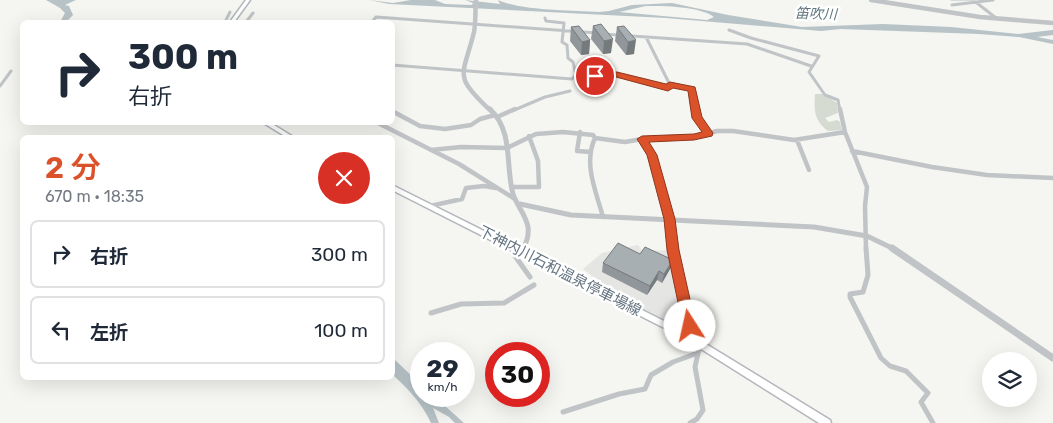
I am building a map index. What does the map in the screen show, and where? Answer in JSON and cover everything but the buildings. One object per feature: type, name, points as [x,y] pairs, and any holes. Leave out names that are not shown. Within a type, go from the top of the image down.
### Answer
[{"type":"main road","points":[[233,20],[248,0]]},
{"type":"main road","points":[[269,125],[288,135]]},
{"type":"main road","name":"下神内川石和温泉停車場線","points":[[395,188],[685,335],[827,423]]},
{"type":"street","points":[[476,0],[475,24],[465,58],[466,84],[502,125],[512,186],[529,232],[526,245],[515,256],[530,277]]},
{"type":"street","points":[[871,0],[997,19],[1053,23]]},
{"type":"street","points":[[952,4],[993,0]]},
{"type":"street","points":[[976,3],[997,19]]},
{"type":"street","points":[[226,20],[230,12]]},
{"type":"street","points":[[248,20],[253,13]]},
{"type":"street","points":[[374,20],[376,17],[732,42],[747,44],[812,66]]},
{"type":"street","points":[[545,18],[546,21],[564,23],[565,31],[562,42],[567,44],[568,58],[573,62],[576,75]]},
{"type":"street","points":[[732,42],[729,30],[747,37],[819,56],[809,70],[810,74],[825,95],[838,100],[845,132],[867,187],[865,206],[867,236],[865,240],[868,275],[863,292],[850,294],[850,297],[881,358],[890,366],[906,371],[928,393],[921,402],[933,423]]},
{"type":"street","points":[[646,36],[670,85]]},
{"type":"street","points":[[395,65],[572,79],[576,75],[617,74],[668,88],[670,85],[692,89],[697,118],[708,133]]},
{"type":"street","points":[[0,85],[11,71]]},
{"type":"street","points":[[395,114],[420,126],[445,129],[471,125],[480,119],[496,116],[545,97],[570,91]]},
{"type":"street","points":[[382,125],[498,188],[517,202],[571,216],[814,227],[867,236],[888,245],[1053,358]]},
{"type":"street","points":[[431,150],[461,147],[507,148],[532,134],[563,132],[580,132],[593,135],[595,138],[620,143],[642,139],[694,137],[733,130],[797,140],[845,132]]},
{"type":"street","points":[[580,132],[577,151],[591,152]]},
{"type":"street","points":[[512,186],[538,187],[541,176],[529,136]]},
{"type":"street","points":[[595,138],[591,152],[590,172],[603,217]]},
{"type":"street","points":[[642,139],[652,155],[670,219],[673,250],[690,326],[685,335]]},
{"type":"street","points":[[797,140],[809,170]]},
{"type":"street","points":[[852,151],[932,167],[987,175],[1053,178]]},
{"type":"street","points":[[430,206],[462,199],[466,188],[484,186],[498,188]]},
{"type":"street","points":[[431,313],[450,306],[470,303],[501,304],[512,300],[522,291],[534,285]]},
{"type":"street","points":[[690,423],[699,419],[702,415],[703,399],[697,383],[695,354],[700,344]]},
{"type":"street","points":[[563,412],[619,394],[645,389],[650,375],[673,362],[695,354]]},
{"type":"shaded area","points":[[46,0],[76,0],[65,5],[69,6],[73,15],[68,20],[61,20],[65,13]]},
{"type":"shaded area","points":[[369,0],[393,3],[411,0],[435,0],[445,4],[472,5],[473,3],[465,0],[500,4],[498,0],[508,4],[534,8],[599,12],[632,5],[672,3],[728,15],[802,27],[883,24],[951,27],[1018,34],[1053,30],[1053,35],[1037,37],[1053,40],[1053,44],[1019,37],[979,34],[841,29],[821,31],[666,18],[389,4]],"holes":[[[646,6],[691,9],[708,13],[714,17],[707,20],[619,12]]]},
{"type":"shaded area","points":[[815,94],[823,94],[837,103],[838,113],[825,118],[829,122],[837,120],[840,122],[842,130],[828,131],[817,119]]},
{"type":"shaded area","points":[[638,245],[642,251],[673,250],[690,326],[685,335],[607,295],[604,285],[583,269],[602,253]]},
{"type":"shaded area","points":[[395,360],[410,374],[410,392],[395,377]]},
{"type":"shaded area","points":[[421,407],[446,407],[464,423],[455,423],[449,417],[433,408],[439,423],[431,423]]},
{"type":"waterway","points":[[951,0],[975,0]]},
{"type":"route","points":[[595,76],[617,74],[636,81],[668,88],[670,85],[692,89],[697,118],[708,133],[694,137],[642,139],[652,155],[670,219],[673,250],[690,326]]},
{"type":"water label","name":"笛吹川","points":[[816,14]]}]
